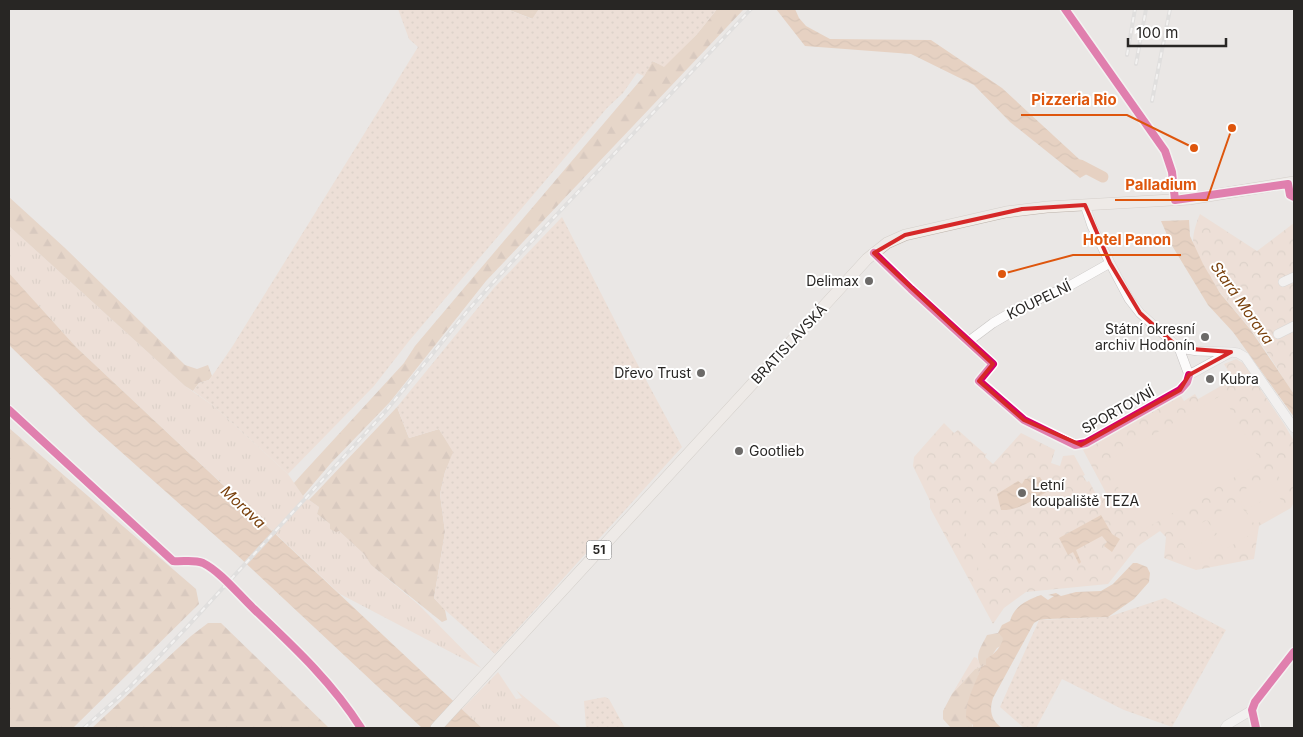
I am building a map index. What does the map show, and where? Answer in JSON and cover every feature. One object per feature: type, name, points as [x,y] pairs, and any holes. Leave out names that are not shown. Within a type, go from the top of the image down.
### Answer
[{"type":"main road","name":"51","points":[[1175,200],[1294,182]]},
{"type":"main road","name":"BRATISLAVSKÁ","points":[[436,728],[874,253],[894,239],[1022,209],[1175,200]]},
{"type":"street","points":[[1066,9],[1165,151],[1172,172],[1175,200]]},
{"type":"street","points":[[1085,205],[1092,226],[1134,306],[1179,348],[1189,375],[1231,352]]},
{"type":"street","points":[[874,253],[969,341]]},
{"type":"street","name":"KOUPELNÍ","points":[[969,341],[993,323],[1017,309],[1071,285],[1110,263]]},
{"type":"street","points":[[1283,282],[1294,277]]},
{"type":"street","points":[[1278,334],[1294,326]]},
{"type":"street","name":"SPORTOVNÍ","points":[[969,341],[993,364],[979,381],[1024,420],[1075,445],[1086,443],[1180,390],[1185,386],[1189,375]]},
{"type":"street","points":[[1179,348],[1198,352],[1231,352],[1245,357],[1294,428]]},
{"type":"street","points":[[1225,728],[1252,710],[1263,690],[1294,652]]},
{"type":"street","points":[[1252,710],[1256,728]]},
{"type":"highlighted area","points":[[1085,205],[1110,263],[1140,313],[1179,348],[1231,352],[1189,375],[1180,390],[1081,445],[1024,420],[979,381],[993,364],[874,253],[905,235],[1022,209]]},
{"type":"green space","points":[[398,9],[507,9],[532,19],[539,9],[717,9],[697,34],[664,67],[653,61],[644,76],[637,73],[623,93],[607,108],[409,341],[374,386],[288,474],[215,407],[193,391],[199,383],[209,380],[232,347],[418,47],[409,39]]},
{"type":"green space","points":[[507,9],[539,9],[533,19]]},
{"type":"green space","points":[[717,9],[744,9],[486,281],[390,402],[331,463],[303,496],[294,483],[404,363],[415,346],[644,76],[652,61],[664,66],[697,34]]},
{"type":"green space","points":[[9,197],[65,248],[185,365],[197,369],[208,365],[212,376],[209,380],[199,383],[193,391],[185,386],[9,226]]},
{"type":"green space","points":[[1200,214],[1257,251],[1294,223],[1294,394],[1255,335],[1204,270],[1194,248],[1193,240]]},
{"type":"green space","points":[[562,217],[682,447],[495,654],[434,598],[445,532],[440,494],[445,472],[453,452],[439,429],[409,438],[397,407],[494,288]]},
{"type":"green space","points":[[9,226],[185,386],[215,407],[288,474],[303,496],[319,507],[317,514],[364,554],[371,565],[419,605],[481,668],[340,594],[76,347],[9,273]]},
{"type":"green space","points":[[1236,359],[1243,363],[1294,441],[1294,502],[1291,508],[1259,526],[1254,559],[1196,570],[1164,558],[1166,537],[1160,531],[1138,546],[1108,584],[1026,592],[1004,608],[993,624],[930,508],[930,501],[913,466],[914,457],[944,423],[954,433],[958,430],[985,454],[987,453],[985,457],[993,464],[1021,433],[1055,450],[1051,463],[1060,466],[1063,456],[1074,455],[1085,475],[1083,476],[1087,482],[1089,481],[1098,498],[1106,493],[1083,450],[1181,396],[1184,401],[1195,394],[1198,399],[1233,379],[1224,364]]},
{"type":"green space","points":[[1222,395],[1261,462],[1143,530],[1104,463]]},
{"type":"green space","points":[[397,407],[409,438],[439,429],[454,452],[445,472],[440,494],[445,532],[434,598],[445,610],[447,620],[442,622],[371,565],[364,554],[339,531],[336,532],[330,529],[330,524],[317,514],[319,507],[309,500]]},
{"type":"green space","points":[[9,428],[196,589],[199,604],[73,728],[9,728]]},
{"type":"green space","points":[[1294,461],[1294,482],[1285,487],[1276,472]]},
{"type":"green space","points":[[1267,476],[1285,507],[1255,525],[1246,511],[1269,497],[1246,510],[1237,494]]},
{"type":"green space","points":[[981,500],[987,509],[971,519],[965,509]]},
{"type":"green space","points":[[1238,501],[1256,531],[1226,549],[1208,519]]},
{"type":"green space","points":[[1207,520],[1215,534],[1187,550],[1179,536]]},
{"type":"green space","points":[[976,527],[991,568],[980,573],[965,531]]},
{"type":"green space","points":[[1004,532],[1008,541],[990,548],[986,539]]},
{"type":"green space","points":[[1216,535],[1224,550],[1195,566],[1187,551]]},
{"type":"green space","points":[[1165,598],[1226,630],[1172,727],[1124,710],[1062,679],[1036,728],[1024,728],[1000,707],[1039,620],[1108,617]]},
{"type":"green space","points":[[208,623],[221,623],[329,728],[92,728],[191,636]]},
{"type":"green space","points":[[998,633],[1004,638],[1001,646],[997,648],[986,664],[981,667],[978,655],[987,635]]},
{"type":"green space","points":[[974,657],[977,658],[981,667],[975,669],[952,694]]},
{"type":"green space","points":[[981,667],[976,683],[972,728],[951,728],[943,719],[943,711],[952,694],[975,669]]},
{"type":"green space","points":[[498,672],[516,699],[522,698],[516,690],[562,728],[482,728],[462,709]]},
{"type":"green space","points":[[605,697],[609,699],[625,728],[586,728],[584,701]]},
{"type":"water","points":[[776,9],[795,9],[799,18],[806,26],[830,39],[931,40],[1002,88],[1092,171],[1080,178],[1010,122],[974,85],[911,54],[805,46]]},
{"type":"water","points":[[1189,220],[1190,236],[1203,264],[1220,293],[1250,329],[1294,394],[1294,417],[1233,332],[1208,305],[1171,244],[1161,221]]},
{"type":"water","name":"Morava","points":[[9,273],[76,347],[482,728],[422,728],[238,556],[92,426],[9,345]]},
{"type":"water","name":"Letní koupaliště TEZA","points":[[1040,477],[1048,491],[1019,507],[1001,510],[997,494],[1018,481],[1022,484],[1025,479]]},
{"type":"water","points":[[1101,515],[1112,534],[1120,539],[1112,552],[1104,546],[1107,542],[1102,536],[1076,550],[1081,562],[1079,564],[1073,552],[1068,555],[1059,538]]},
{"type":"water","points":[[1133,563],[1147,567],[1150,573],[1149,582],[1134,599],[1108,617],[1047,619],[1034,623],[993,698],[992,715],[995,722],[1002,728],[972,728],[973,725],[966,718],[971,692],[981,667],[986,664],[986,659],[1001,645],[1003,638],[998,633],[1002,625],[1010,621],[1015,611],[1026,601],[1041,595],[1048,600],[1054,596],[1048,595],[1056,593],[1061,596],[1076,592],[1101,591],[1113,584]]},
{"type":"waterway","name":"Stará Morava","points":[[1080,165],[1103,177]]},
{"type":"railway","points":[[84,728],[128,689],[187,627],[385,412],[469,309],[510,264],[751,9]]},
{"type":"railway","points":[[1127,55],[1135,9]]},
{"type":"railway","points":[[1136,64],[1146,9]]},
{"type":"railway","points":[[1152,101],[1170,9]]},
{"type":"cycle path","points":[[1065,9],[1165,151],[1172,172],[1175,200],[1288,184],[1290,195],[1294,197]]},
{"type":"cycle path","points":[[874,253],[993,364],[979,381],[1024,420],[1075,445],[1086,443],[1180,390],[1187,382],[1189,375]]},
{"type":"cycle path","points":[[9,410],[173,561],[203,563],[223,578],[325,680],[361,728]]},
{"type":"cycle path","points":[[1256,728],[1252,710],[1255,702],[1294,652]]},
{"type":"place","name":"Palladium","points":[[1232,128]]},
{"type":"place","name":"Pizzeria Rio","points":[[1194,148]]},
{"type":"place","name":"Hotel Panon","points":[[1002,274]]},
{"type":"place","name":"Delimax","points":[[869,281]]},
{"type":"place","name":"Státní okresní archiv Hodonín","points":[[1205,337]]},
{"type":"place","name":"Dřevo Trust","points":[[701,373]]},
{"type":"place","name":"Kubra","points":[[1210,379]]},
{"type":"place","name":"Gootlieb","points":[[739,451]]},
{"type":"place","name":"Letní koupaliště TEZA","points":[[1022,493]]}]
